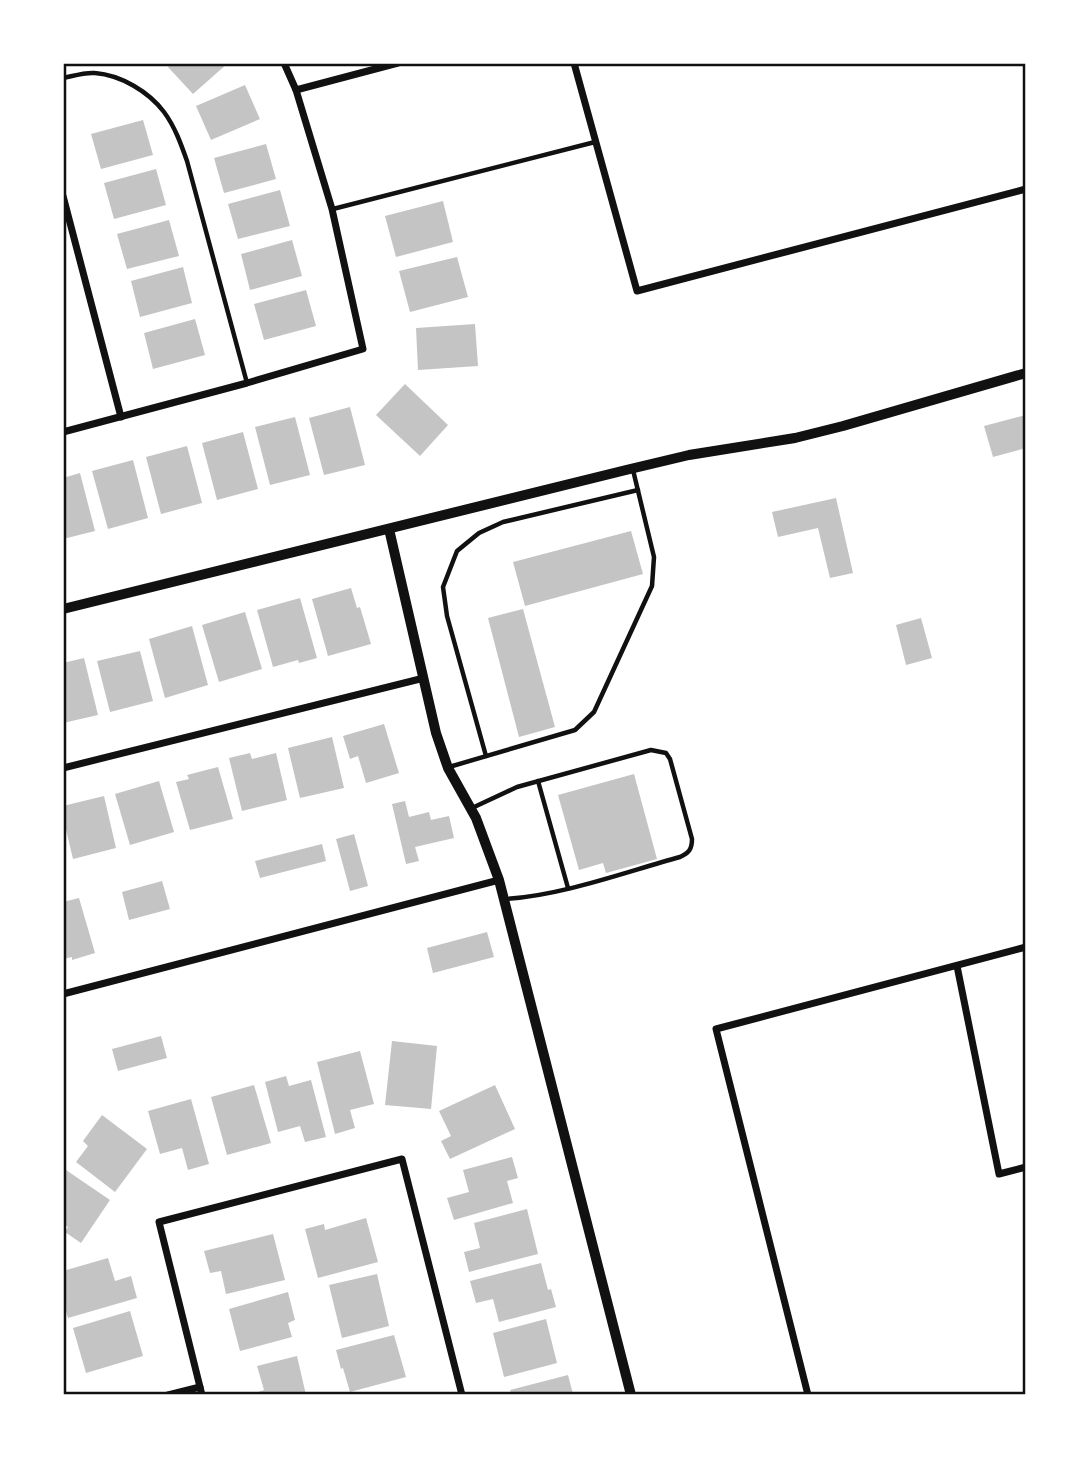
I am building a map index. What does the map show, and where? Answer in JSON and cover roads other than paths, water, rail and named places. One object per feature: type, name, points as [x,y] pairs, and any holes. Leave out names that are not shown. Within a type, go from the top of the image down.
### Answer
[{"type":"street","points":[[63,432],[363,349],[332,209],[296,90],[284,63]]},
{"type":"street","points":[[296,90],[398,63]]},
{"type":"street","points":[[574,63],[638,291],[1026,189]]},
{"type":"street","points":[[63,196],[121,417]]},
{"type":"street","points":[[63,609],[633,468],[689,455],[796,438],[1026,373]]},
{"type":"street","points":[[389,529],[436,733],[449,768],[486,842],[499,880],[631,1395]]},
{"type":"street","points":[[63,768],[424,678]]},
{"type":"street","points":[[63,994],[499,880]]},
{"type":"street","points":[[808,1395],[716,1029],[1026,947]]},
{"type":"street","points":[[957,966],[999,1174],[1026,1167]]},
{"type":"street","points":[[169,1395],[201,1391],[159,1222],[402,1159],[462,1395]]},
{"type":"lane","points":[[63,78],[95,73],[121,79],[145,93],[164,112],[187,161],[247,383]]},
{"type":"lane","points":[[332,209],[595,142]]},
{"type":"lane","points":[[449,768],[575,730],[594,712],[652,586],[654,557],[633,468]]},
{"type":"lane","points":[[486,756],[447,616],[443,587],[457,551],[479,533],[503,523],[638,490]]},
{"type":"lane","points":[[471,808],[517,787],[651,750],[666,753],[670,759],[692,839],[692,847],[688,853],[568,888],[523,898],[503,899]]},
{"type":"lane","points":[[538,781],[568,888]]}]
